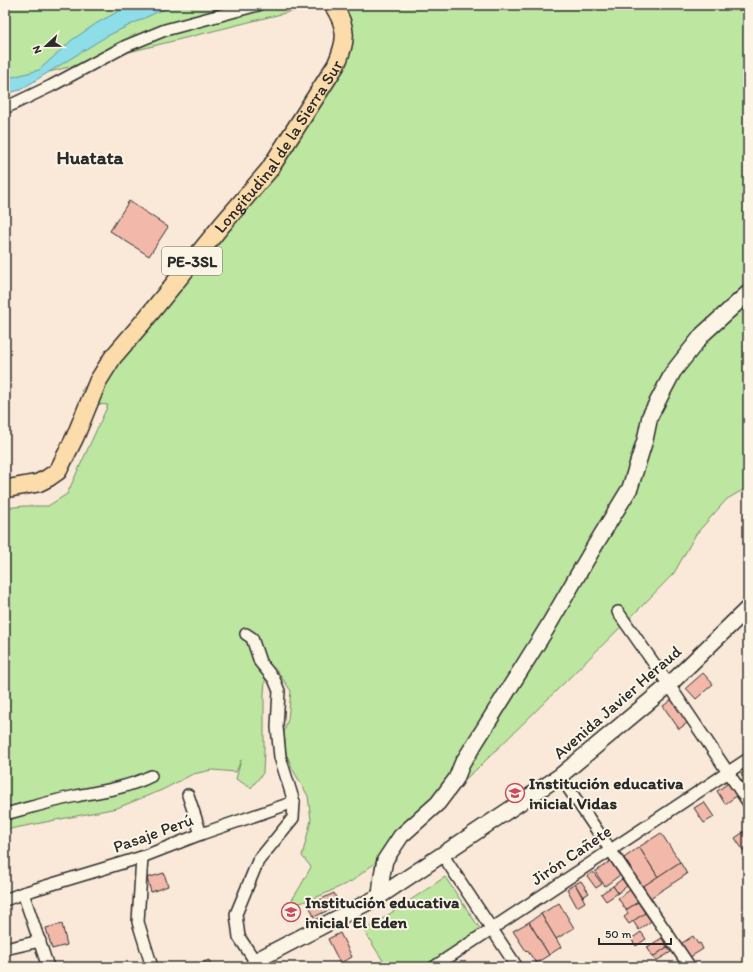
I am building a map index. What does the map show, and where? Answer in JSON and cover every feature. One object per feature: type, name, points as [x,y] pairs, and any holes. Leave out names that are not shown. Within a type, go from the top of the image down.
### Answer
[{"type":"main road","points":[[333,5],[338,13],[345,32]]},
{"type":"main road","name":"Longitudinal de la Sierra Sur","points":[[5,489],[38,483],[58,471],[75,437],[98,381],[105,369],[221,226],[269,170],[336,65],[341,53],[345,32]]},
{"type":"main road","points":[[380,896],[385,860],[402,836],[438,803],[456,780],[462,764],[547,628],[630,488],[645,440],[650,416],[673,372],[703,334],[748,293]]},
{"type":"main road","name":"Avenida Javier Heraud","points":[[256,964],[380,896],[560,776],[669,685],[748,608]]},
{"type":"street","points":[[5,108],[51,86],[126,46],[165,30],[258,5]]},
{"type":"street","points":[[340,5],[345,32]]},
{"type":"street","points":[[618,612],[748,802]]},
{"type":"street","points":[[246,634],[252,638],[260,662],[274,679],[279,691],[277,727],[280,757],[294,802],[293,818],[258,861],[236,914],[239,937],[256,964]]},
{"type":"street","name":"Jirón Cañete","points":[[434,967],[748,759]]},
{"type":"street","points":[[5,814],[75,796],[118,788],[139,782],[151,776]]},
{"type":"street","points":[[560,776],[690,967]]},
{"type":"street","points":[[188,795],[201,834]]},
{"type":"street","name":"Pasaje Perú","points":[[5,900],[23,893],[142,857],[201,834],[294,802]]},
{"type":"street","points":[[442,854],[517,967]]},
{"type":"street","points":[[142,857],[138,922],[152,967]]},
{"type":"street","points":[[23,893],[48,967]]},
{"type":"street","points":[[5,949],[40,941]]},
{"type":"green space","points":[[5,5],[317,5],[5,83]]},
{"type":"green space","points":[[330,5],[748,5],[748,487],[727,499],[696,534],[674,573],[640,608],[479,767],[435,806],[389,852],[352,881],[322,895],[287,908],[311,867],[302,856],[311,820],[308,796],[293,770],[286,753],[284,732],[288,719],[291,691],[276,669],[266,671],[264,693],[263,773],[251,788],[236,779],[241,760],[236,772],[212,770],[193,774],[162,790],[117,808],[5,830],[5,508],[48,506],[67,494],[108,405],[98,404],[81,391],[242,203],[329,75],[341,39]]},
{"type":"green space","points":[[445,877],[487,939],[445,967],[387,967],[364,931]]},
{"type":"water","points":[[130,5],[174,5],[107,36],[20,90],[5,94],[5,79],[39,70],[72,40],[97,23]]},
{"type":"building","points":[[129,201],[168,227],[149,256],[110,231]]},
{"type":"building","points":[[703,673],[713,684],[696,699],[686,688]]},
{"type":"building","points":[[674,698],[690,721],[679,729],[663,706]]},
{"type":"building","points":[[748,769],[748,784],[741,774]]},
{"type":"building","points":[[730,782],[738,795],[725,804],[717,791]]},
{"type":"building","points":[[704,802],[714,817],[704,823],[694,808]]},
{"type":"building","points":[[748,829],[748,851],[745,853],[735,838]]},
{"type":"building","points":[[661,833],[680,862],[658,877],[639,847]]},
{"type":"building","points":[[639,847],[658,877],[642,887],[624,858]]},
{"type":"building","points":[[610,861],[620,875],[605,886],[595,872]]},
{"type":"building","points":[[680,862],[687,874],[650,898],[642,887]]},
{"type":"building","points":[[593,872],[602,884],[596,888],[587,876]]},
{"type":"building","points":[[164,873],[168,886],[151,892],[147,878]]},
{"type":"building","points":[[622,879],[627,886],[618,893],[613,886]]},
{"type":"building","points":[[581,881],[589,893],[583,897],[575,884]]},
{"type":"building","points":[[575,884],[585,902],[577,907],[567,889]]},
{"type":"building","points":[[613,886],[618,893],[606,901],[601,894]]},
{"type":"building","points":[[630,890],[638,902],[626,910],[618,898]]},
{"type":"building","points":[[334,893],[339,905],[314,917],[309,905]]},
{"type":"building","points":[[638,902],[645,913],[629,924],[624,917],[628,914],[626,910]]},
{"type":"building","points":[[559,903],[574,928],[556,939],[541,914]]},
{"type":"building","points":[[645,913],[651,921],[639,930],[633,921]]},
{"type":"building","points":[[541,914],[561,947],[549,955],[529,922]]},
{"type":"building","points":[[529,922],[549,955],[536,963],[513,931]]},
{"type":"building","points":[[62,924],[67,945],[52,949],[46,928]]},
{"type":"building","points":[[641,932],[646,939],[636,946],[631,939]]},
{"type":"building","points":[[340,933],[352,957],[340,963],[328,939]]},
{"type":"building","points":[[693,936],[698,944],[700,943],[703,949],[687,959],[679,945]]},
{"type":"building","points":[[662,938],[667,947],[653,957],[647,947]]},
{"type":"building","points":[[667,947],[671,952],[656,961],[653,957]]},
{"type":"building","points":[[209,960],[212,967],[194,966]]},
{"type":"place","name":"Institución educativa inicial Vidas","points":[[515,793]]},
{"type":"place","name":"Institución educativa inicial El Eden","points":[[291,912]]},
{"type":"district","name":"Huatata","points":[[90,157]]}]
